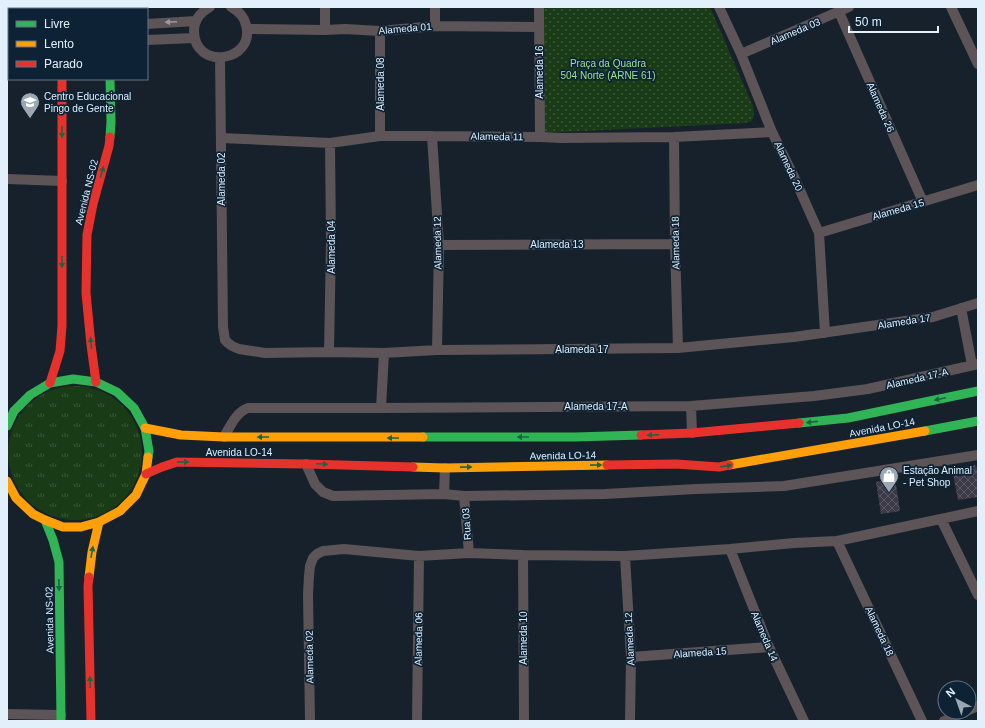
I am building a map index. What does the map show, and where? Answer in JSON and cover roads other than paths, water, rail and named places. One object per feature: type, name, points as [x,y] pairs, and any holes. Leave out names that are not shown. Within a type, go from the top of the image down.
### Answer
[{"type":"street","points":[[210,7],[206,9],[196,21],[194,38],[198,46],[204,52],[211,57],[220,58],[229,57],[237,52],[243,46],[246,38],[247,29],[245,21],[241,14],[230,7]]},
{"type":"street","points":[[324,30],[325,7]]},
{"type":"street","points":[[435,7],[435,26]]},
{"type":"street","name":"Alameda 16","points":[[539,7],[540,137]]},
{"type":"street","name":"Alameda 20","points":[[719,7],[741,54],[772,132],[819,232],[825,333]]},
{"type":"street","name":"Alameda 03","points":[[741,54],[849,7]]},
{"type":"street","points":[[952,7],[978,64]]},
{"type":"street","name":"Alameda 26","points":[[839,12],[923,202]]},
{"type":"street","points":[[148,24],[196,21]]},
{"type":"street","name":"Alameda 01","points":[[247,29],[345,29],[380,31],[435,26],[539,27]]},
{"type":"street","name":"Alameda 08","points":[[380,31],[380,136]]},
{"type":"street","points":[[148,40],[194,38]]},
{"type":"street","name":"Alameda 02","points":[[220,58],[222,300]]},
{"type":"street","name":"Avenida NS-02","points":[[50,384],[60,351],[62,326],[62,80]]},
{"type":"street","name":"Avenida NS-02","points":[[96,382],[86,293],[87,235],[93,204],[109,146],[111,122],[110,80]]},
{"type":"street","name":"Alameda 11","points":[[221,138],[330,143],[380,136],[561,138],[674,137],[772,132]]},
{"type":"street","name":"Alameda 12","points":[[432,136],[439,245],[437,350]]},
{"type":"street","name":"Alameda 18","points":[[674,137],[678,348]]},
{"type":"street","name":"Alameda 04","points":[[329,352],[331,242],[330,143]]},
{"type":"street","points":[[7,179],[62,181]]},
{"type":"street","name":"Alameda 15","points":[[819,232],[978,185]]},
{"type":"street","name":"Alameda 13","points":[[439,245],[675,244]]},
{"type":"street","name":"Alameda 17","points":[[222,300],[225,340],[232,346],[239,349],[264,353],[384,353],[437,350],[678,348],[825,333],[933,318],[978,303]]},
{"type":"street","points":[[961,308],[975,364]]},
{"type":"street","points":[[381,408],[384,353]]},
{"type":"street","name":"Alameda 17-A","points":[[224,437],[244,409],[248,408],[691,406],[814,396],[868,389],[975,364]]},
{"type":"street","points":[[7,426],[14,411],[30,395],[50,384],[73,379],[96,382],[117,392],[134,408],[145,428],[149,451],[146,474],[136,495],[120,511],[99,522],[81,527],[64,527],[33,514],[16,498],[7,481]]},
{"type":"street","name":"Avenida LO-14","points":[[145,428],[181,435],[224,437],[575,437],[692,433],[848,418],[978,391]]},
{"type":"street","points":[[691,406],[692,433]]},
{"type":"street","name":"Avenida LO-14","points":[[146,474],[177,462],[445,468],[676,464],[719,467],[978,421]]},
{"type":"street","points":[[306,464],[315,484],[323,492],[332,496],[444,494],[464,496],[605,494],[784,486],[978,455]]},
{"type":"street","points":[[444,494],[445,468]]},
{"type":"street","name":"Rua 03","points":[[464,496],[468,552]]},
{"type":"street","points":[[419,556],[468,552],[522,555],[625,556],[730,549],[794,542],[837,541],[978,511]]},
{"type":"street","points":[[941,519],[978,595]]},
{"type":"street","name":"Avenida NS-02","points":[[45,520],[53,540],[59,562],[61,718]]},
{"type":"street","points":[[91,721],[88,586],[92,552],[99,522]]},
{"type":"street","name":"Alameda 18","points":[[837,541],[922,721]]},
{"type":"street","name":"Alameda 02","points":[[310,721],[308,594],[313,558],[323,551],[344,549],[419,556]]},
{"type":"street","name":"Alameda 14","points":[[730,549],[769,648],[804,721]]},
{"type":"street","name":"Alameda 10","points":[[522,555],[524,721]]},
{"type":"street","name":"Alameda 06","points":[[417,721],[419,556]]},
{"type":"street","name":"Alameda 12","points":[[625,556],[631,657],[630,721]]},
{"type":"street","name":"Alameda 15","points":[[631,657],[769,648]]},
{"type":"street","points":[[7,714],[61,718]]},
{"type":"place","name":"Centro Educacional Pingo de Gente","points":[[30,119]]},
{"type":"place","name":"Estação Animal - Pet Shop","points":[[889,493]]},
{"type":"park label","name":"Praça da Quadra 504 Norte (ARNE 61)","points":[[608,68]]}]
